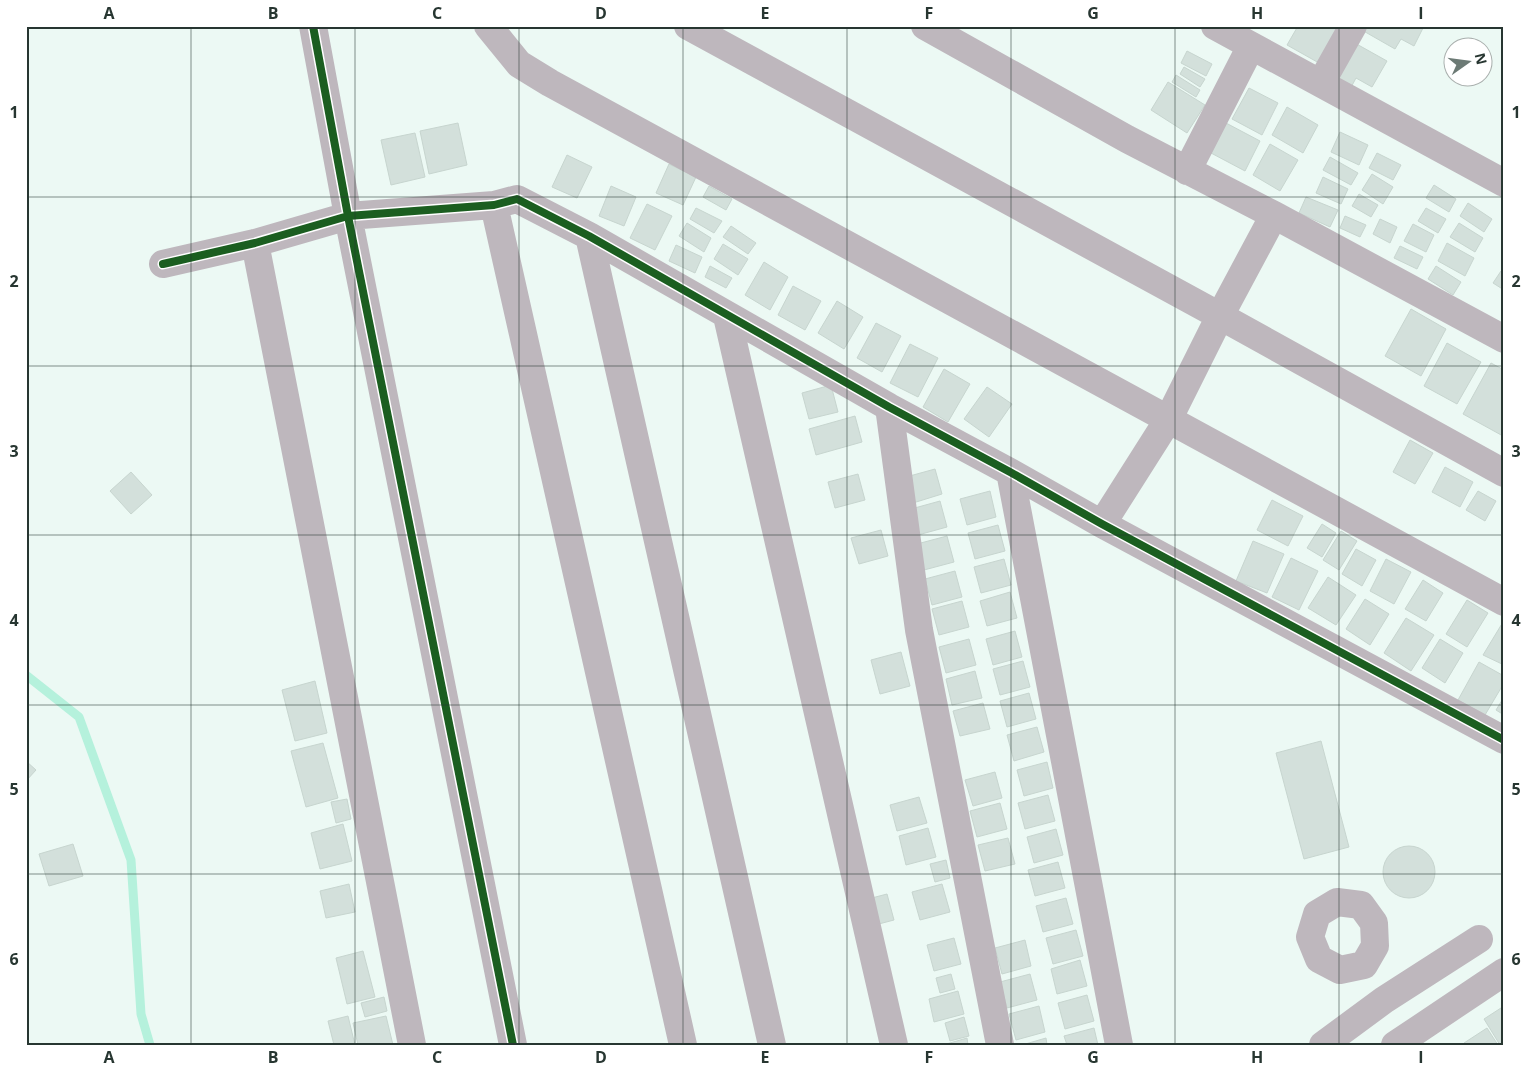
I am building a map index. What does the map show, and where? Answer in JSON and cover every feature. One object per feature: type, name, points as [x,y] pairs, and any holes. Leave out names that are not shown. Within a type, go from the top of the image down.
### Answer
[{"type":"street","points":[[313,26],[348,216],[513,1045]]},
{"type":"street","points":[[488,26],[519,64],[550,83],[1504,602]]},
{"type":"street","points":[[688,26],[1504,473]]},
{"type":"street","points":[[926,26],[1127,140],[1274,215],[1504,340]]},
{"type":"street","points":[[1215,26],[1504,183]]},
{"type":"street","points":[[1320,83],[1353,26]]},
{"type":"street","points":[[1188,171],[1251,46]]},
{"type":"street","points":[[163,264],[255,243],[348,216],[494,205],[517,199],[589,236],[889,407],[1102,524],[1504,740]]},
{"type":"street","points":[[494,205],[682,1045]]},
{"type":"street","points":[[1102,524],[1168,420],[1220,316],[1274,215]]},
{"type":"street","points":[[589,236],[772,1045]]},
{"type":"street","points":[[255,243],[412,1045]]},
{"type":"street","points":[[727,316],[894,1045]]},
{"type":"street","points":[[889,407],[919,630],[1000,1045]]},
{"type":"street","points":[[1010,472],[1118,1045]]},
{"type":"street","points":[[1323,1045],[1384,1000],[1479,939]]},
{"type":"street","points":[[1364,965],[1384,1000],[1400,1041],[1504,972]]},
{"type":"building","points":[[1298,26],[1339,26],[1319,63],[1287,45]]},
{"type":"building","points":[[1361,26],[1424,26],[1414,46],[1401,39],[1395,49],[1360,29]]},
{"type":"building","points":[[1353,42],[1387,61],[1372,87],[1356,78],[1348,93],[1331,83]]},
{"type":"building","points":[[1187,51],[1212,64],[1206,76],[1181,63]]},
{"type":"building","points":[[1184,67],[1205,79],[1200,87],[1180,74]]},
{"type":"building","points":[[1176,75],[1200,90],[1196,97],[1172,82]]},
{"type":"building","points":[[1168,82],[1205,105],[1187,133],[1151,110]]},
{"type":"building","points":[[1249,88],[1278,103],[1262,135],[1232,119]]},
{"type":"building","points":[[1287,107],[1318,125],[1303,153],[1272,135]]},
{"type":"building","points":[[458,123],[467,165],[429,174],[420,131]]},
{"type":"building","points":[[1226,123],[1260,141],[1245,171],[1211,153]]},
{"type":"building","points":[[1340,132],[1368,145],[1359,165],[1331,152]]},
{"type":"building","points":[[415,133],[425,177],[391,185],[381,140]]},
{"type":"building","points":[[1270,144],[1298,160],[1280,191],[1253,175]]},
{"type":"building","points":[[1377,153],[1401,165],[1393,180],[1369,168]]},
{"type":"building","points":[[567,155],[592,167],[577,198],[552,187]]},
{"type":"building","points":[[1330,157],[1358,173],[1351,185],[1323,170]]},
{"type":"building","points":[[669,164],[696,177],[683,205],[656,193]]},
{"type":"building","points":[[1372,174],[1393,187],[1383,204],[1362,190]]},
{"type":"building","points":[[1323,177],[1348,189],[1341,204],[1316,193]]},
{"type":"building","points":[[1434,185],[1456,199],[1449,212],[1426,198]]},
{"type":"building","points":[[611,186],[636,197],[624,226],[599,216]]},
{"type":"building","points":[[709,186],[732,199],[726,210],[703,197]]},
{"type":"building","points":[[1359,194],[1378,205],[1371,217],[1352,206]]},
{"type":"building","points":[[1306,197],[1338,210],[1330,227],[1299,213]]},
{"type":"building","points":[[1468,203],[1492,219],[1484,232],[1460,216]]},
{"type":"building","points":[[647,204],[672,216],[655,250],[630,238]]},
{"type":"building","points":[[696,208],[722,221],[714,233],[690,219]]},
{"type":"building","points":[[1426,208],[1446,219],[1438,233],[1418,221]]},
{"type":"building","points":[[1345,216],[1366,225],[1360,237],[1340,228]]},
{"type":"building","points":[[1380,219],[1397,227],[1390,243],[1373,234]]},
{"type":"building","points":[[687,223],[711,238],[704,252],[679,236]]},
{"type":"building","points":[[1459,223],[1483,238],[1475,252],[1450,237]]},
{"type":"building","points":[[1413,224],[1434,235],[1426,252],[1404,241]]},
{"type":"building","points":[[731,226],[756,243],[748,254],[723,237]]},
{"type":"building","points":[[1447,243],[1474,258],[1465,276],[1438,261]]},
{"type":"building","points":[[723,244],[748,259],[738,275],[714,259]]},
{"type":"building","points":[[676,245],[702,257],[695,273],[669,261]]},
{"type":"building","points":[[1400,246],[1423,257],[1417,269],[1394,258]]},
{"type":"building","points":[[764,262],[788,277],[770,310],[745,295]]},
{"type":"building","points":[[710,266],[732,278],[726,288],[705,277]]},
{"type":"building","points":[[1436,266],[1461,282],[1453,295],[1428,279]]},
{"type":"building","points":[[1501,271],[1504,273],[1504,290],[1493,283]]},
{"type":"building","points":[[793,286],[821,301],[805,330],[778,315]]},
{"type":"building","points":[[837,301],[863,317],[844,349],[818,333]]},
{"type":"building","points":[[1411,309],[1446,329],[1421,376],[1385,356]]},
{"type":"building","points":[[876,323],[901,336],[882,372],[857,358]]},
{"type":"building","points":[[1447,343],[1481,362],[1457,404],[1424,386]]},
{"type":"building","points":[[910,344],[938,358],[918,397],[890,383]]},
{"type":"building","points":[[1491,363],[1504,370],[1503,436],[1463,414]]},
{"type":"building","points":[[944,369],[970,384],[948,422],[923,407]]},
{"type":"building","points":[[831,385],[838,412],[809,419],[802,393]]},
{"type":"building","points":[[987,387],[1012,404],[989,437],[964,419]]},
{"type":"building","points":[[855,416],[862,442],[816,455],[809,429]]},
{"type":"building","points":[[1410,440],[1433,453],[1415,484],[1393,472]]},
{"type":"building","points":[[1445,467],[1473,482],[1460,507],[1432,492]]},
{"type":"building","points":[[935,469],[942,494],[913,503],[906,477]]},
{"type":"building","points":[[131,472],[152,495],[131,514],[110,491]]},
{"type":"building","points":[[858,474],[865,500],[835,508],[828,482]]},
{"type":"building","points":[[990,491],[996,517],[967,525],[960,499]]},
{"type":"building","points":[[1478,491],[1496,501],[1485,521],[1466,510]]},
{"type":"building","points":[[1272,500],[1303,516],[1288,546],[1257,530]]},
{"type":"building","points":[[940,501],[947,527],[918,535],[911,509]]},
{"type":"building","points":[[1322,524],[1336,533],[1322,557],[1307,548]]},
{"type":"building","points":[[998,525],[1005,551],[975,559],[968,533]]},
{"type":"building","points":[[881,530],[888,556],[859,564],[851,538]]},
{"type":"building","points":[[1341,531],[1357,541],[1339,570],[1323,560]]},
{"type":"building","points":[[947,536],[954,562],[924,570],[917,544]]},
{"type":"building","points":[[1253,541],[1284,554],[1267,593],[1236,581]]},
{"type":"building","points":[[1356,549],[1376,560],[1362,586],[1342,574]]},
{"type":"building","points":[[1291,558],[1318,571],[1299,610],[1272,597]]},
{"type":"building","points":[[1004,559],[1011,585],[981,593],[974,567]]},
{"type":"building","points":[[1386,559],[1411,572],[1394,604],[1370,591]]},
{"type":"building","points":[[955,571],[962,597],[932,605],[925,579]]},
{"type":"building","points":[[1328,577],[1356,595],[1336,625],[1308,608]]},
{"type":"building","points":[[1423,580],[1443,593],[1426,621],[1405,609]]},
{"type":"building","points":[[1010,592],[1017,618],[987,626],[980,601]]},
{"type":"building","points":[[1365,599],[1389,614],[1370,645],[1346,629]]},
{"type":"building","points":[[1467,600],[1488,613],[1467,647],[1446,634]]},
{"type":"building","points":[[962,601],[969,627],[939,635],[932,609]]},
{"type":"building","points":[[1406,618],[1434,635],[1411,671],[1384,653]]},
{"type":"building","points":[[1504,623],[1504,665],[1483,655]]},
{"type":"building","points":[[1015,631],[1022,657],[993,665],[986,639]]},
{"type":"building","points":[[969,639],[976,665],[946,673],[939,647]]},
{"type":"building","points":[[1440,639],[1463,653],[1445,683],[1422,668]]},
{"type":"building","points":[[901,652],[910,686],[880,694],[871,660]]},
{"type":"building","points":[[1023,661],[1030,687],[1000,695],[993,669]]},
{"type":"building","points":[[1479,662],[1504,676],[1504,683],[1485,715],[1458,700]]},
{"type":"building","points":[[975,671],[982,698],[952,705],[946,679]]},
{"type":"building","points":[[315,681],[327,733],[295,741],[282,690]]},
{"type":"building","points":[[1029,693],[1036,719],[1007,727],[1000,701]]},
{"type":"building","points":[[1504,697],[1504,715],[1496,710]]},
{"type":"building","points":[[983,703],[990,729],[960,736],[953,711]]},
{"type":"building","points":[[1037,727],[1044,752],[1014,761],[1007,735]]},
{"type":"building","points":[[1321,741],[1349,847],[1304,859],[1276,753]]},
{"type":"building","points":[[323,743],[338,798],[306,807],[291,751]]},
{"type":"building","points":[[26,761],[36,770],[26,781]]},
{"type":"building","points":[[1047,762],[1053,788],[1024,796],[1017,770]]},
{"type":"building","points":[[995,772],[1002,798],[973,806],[965,780]]},
{"type":"building","points":[[1048,795],[1055,821],[1025,829],[1018,803]]},
{"type":"building","points":[[919,797],[927,823],[897,831],[890,805]]},
{"type":"building","points":[[347,799],[351,819],[336,823],[331,802]]},
{"type":"building","points":[[1000,803],[1007,829],[977,837],[970,811]]},
{"type":"building","points":[[343,824],[352,861],[320,869],[311,833]]},
{"type":"building","points":[[928,828],[936,857],[906,865],[899,836]]},
{"type":"building","points":[[1056,829],[1063,855],[1034,863],[1027,837]]},
{"type":"building","points":[[1008,838],[1015,864],[985,871],[978,845]]},
{"type":"building","points":[[73,844],[83,876],[49,886],[39,854]]},
{"type":"building","points":[[1404,846],[1414,846],[1428,853],[1435,867],[1435,877],[1428,891],[1414,898],[1404,898],[1394,894],[1387,887],[1383,877],[1383,867],[1387,857],[1394,850]]},
{"type":"building","points":[[946,860],[950,878],[935,882],[930,864]]},
{"type":"building","points":[[1058,862],[1065,888],[1035,896],[1028,870]]},
{"type":"building","points":[[349,884],[355,912],[326,918],[320,891]]},
{"type":"building","points":[[942,884],[950,912],[920,920],[912,892]]},
{"type":"building","points":[[887,894],[894,920],[875,925],[868,899]]},
{"type":"building","points":[[1066,898],[1073,924],[1043,932],[1036,906]]},
{"type":"building","points":[[1076,930],[1083,956],[1053,964],[1046,938]]},
{"type":"building","points":[[954,938],[961,964],[934,971],[927,945]]},
{"type":"building","points":[[1025,940],[1031,966],[1002,974],[995,948]]},
{"type":"building","points":[[363,951],[375,997],[347,1004],[336,958]]},
{"type":"building","points":[[1080,960],[1087,986],[1057,994],[1051,969]]},
{"type":"building","points":[[951,974],[955,989],[940,993],[936,978]]},
{"type":"building","points":[[1030,974],[1037,1000],[1007,1008],[1000,982]]},
{"type":"building","points":[[958,991],[964,1014],[934,1022],[929,999]]},
{"type":"building","points":[[1087,995],[1094,1021],[1065,1029],[1058,1003]]},
{"type":"building","points":[[384,997],[387,1011],[365,1017],[361,1003]]},
{"type":"building","points":[[1039,1006],[1045,1032],[1016,1040],[1009,1014]]},
{"type":"building","points":[[1504,1006],[1504,1045],[1500,1045],[1484,1019]]},
{"type":"building","points":[[348,1016],[355,1045],[334,1045],[328,1021]]},
{"type":"building","points":[[386,1016],[393,1045],[358,1045],[353,1023]]},
{"type":"building","points":[[964,1017],[969,1036],[950,1041],[945,1023]]},
{"type":"building","points":[[1094,1028],[1098,1045],[1067,1045],[1064,1036]]},
{"type":"building","points":[[1487,1028],[1498,1045],[1464,1045],[1464,1043]]},
{"type":"building","points":[[967,1038],[968,1045],[943,1045]]},
{"type":"building","points":[[1046,1038],[1047,1045],[1022,1045]]},
{"type":"waterway","points":[[26,675],[79,717],[131,860],[141,1014],[150,1045]]},
{"type":"cycle path","points":[[313,26],[348,216],[513,1045]]},
{"type":"cycle path","points":[[163,264],[255,243],[348,216],[494,205],[517,199],[589,236],[889,407],[1102,524],[1504,740]]}]
